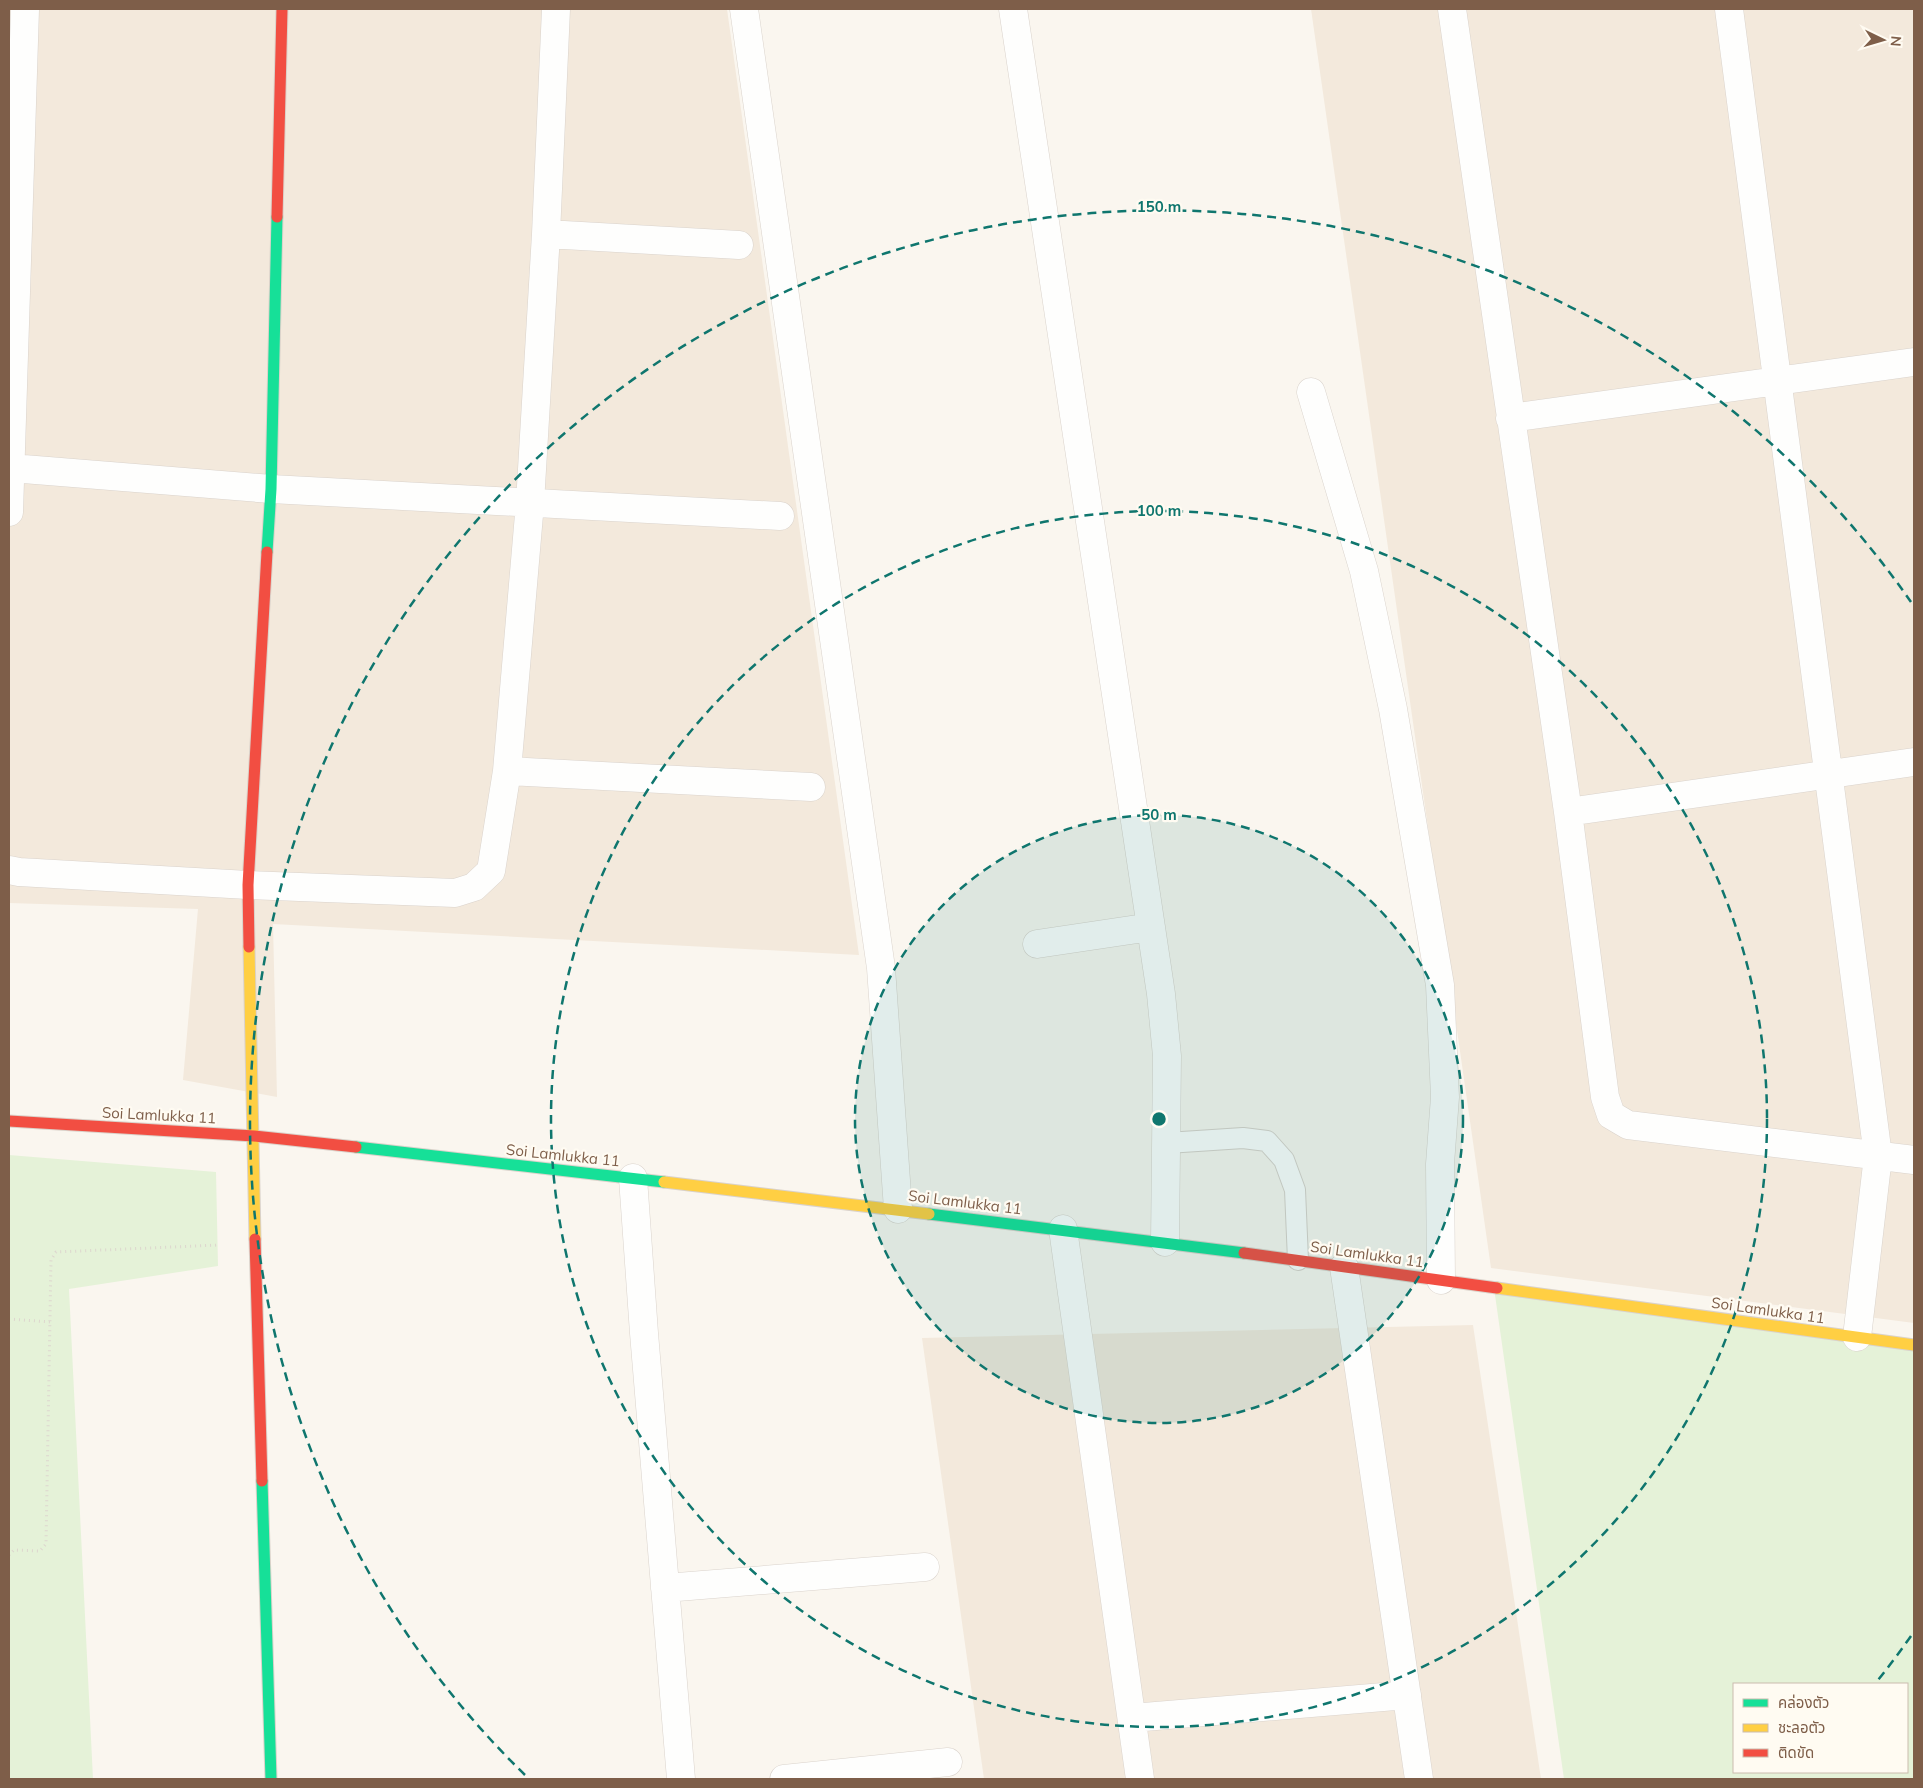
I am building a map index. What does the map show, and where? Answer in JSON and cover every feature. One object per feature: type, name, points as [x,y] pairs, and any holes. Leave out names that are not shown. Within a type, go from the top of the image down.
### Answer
[{"type":"street","points":[[9,512],[25,9]]},
{"type":"street","points":[[271,1779],[255,1244],[248,885],[271,489],[282,9]]},
{"type":"street","points":[[9,870],[248,885],[455,893],[474,887],[491,871],[507,771],[530,503],[546,234],[556,9]]},
{"type":"street","points":[[744,9],[881,968],[898,1209]]},
{"type":"street","points":[[1013,9],[1161,994],[1167,1056],[1165,1242]]},
{"type":"street","points":[[1452,9],[1568,812],[1605,1097],[1611,1115],[1628,1125],[1914,1160]]},
{"type":"street","points":[[1728,9],[1878,1156],[1857,1337]]},
{"type":"street","points":[[546,234],[738,245]]},
{"type":"street","points":[[1510,418],[1914,362]]},
{"type":"street","points":[[1311,392],[1364,570],[1393,709],[1440,985],[1445,1097],[1440,1164],[1441,1280]]},
{"type":"street","points":[[11,468],[271,489],[780,516]]},
{"type":"street","points":[[1568,812],[1914,762]]},
{"type":"street","points":[[507,771],[811,787]]},
{"type":"street","points":[[1037,944],[1151,926]]},
{"type":"street","name":"Soi Lamlukka 11","points":[[9,1121],[254,1136],[898,1209],[1165,1242],[1914,1345]]},
{"type":"street","points":[[633,1178],[681,1779]]},
{"type":"street","points":[[1063,1229],[1140,1779]]},
{"type":"street","points":[[1344,1267],[1419,1779]]},
{"type":"street","points":[[665,1588],[925,1567]]},
{"type":"street","points":[[1132,1718],[1407,1695]]},
{"type":"street","points":[[784,1779],[948,1762]]},
{"type":"lane","points":[[1167,1143],[1243,1138],[1267,1141],[1284,1160],[1295,1190],[1298,1260]]},
{"type":"path","points":[[9,1555],[14,1550],[40,1551],[46,1544],[51,1260],[56,1252],[255,1244]]},
{"type":"path","points":[[9,1319],[51,1322]]},
{"type":"shaded area","points":[[9,9],[727,9],[859,955],[273,924],[277,1097],[183,1080],[198,909],[9,903]]},
{"type":"shaded area","points":[[1311,9],[1914,9],[1914,1323],[1491,1268]]},
{"type":"shaded area","points":[[1473,1325],[1541,1779],[984,1779],[922,1338]]},
{"type":"green space","points":[[9,1155],[216,1172],[218,1266],[69,1289],[93,1779],[9,1779]]},
{"type":"green space","points":[[1494,1288],[1914,1345],[1914,1779],[1564,1779]]},
{"type":"traffic: fast","points":[[267,552],[271,489],[277,217]]},
{"type":"traffic: fast","points":[[356,1147],[664,1182]]},
{"type":"traffic: fast","points":[[929,1214],[1244,1253]]},
{"type":"traffic: fast","points":[[262,1481],[271,1779]]},
{"type":"traffic: slow","points":[[249,947],[255,1239]]},
{"type":"traffic: slow","points":[[664,1182],[929,1214]]},
{"type":"traffic: slow","points":[[1497,1288],[1914,1345]]},
{"type":"traffic: jam","points":[[277,217],[282,9]]},
{"type":"traffic: jam","points":[[249,947],[248,885],[267,552]]},
{"type":"traffic: jam","points":[[9,1121],[254,1136],[356,1147]]},
{"type":"traffic: jam","points":[[255,1239],[262,1481]]},
{"type":"traffic: jam","points":[[1244,1253],[1497,1288]]}]
